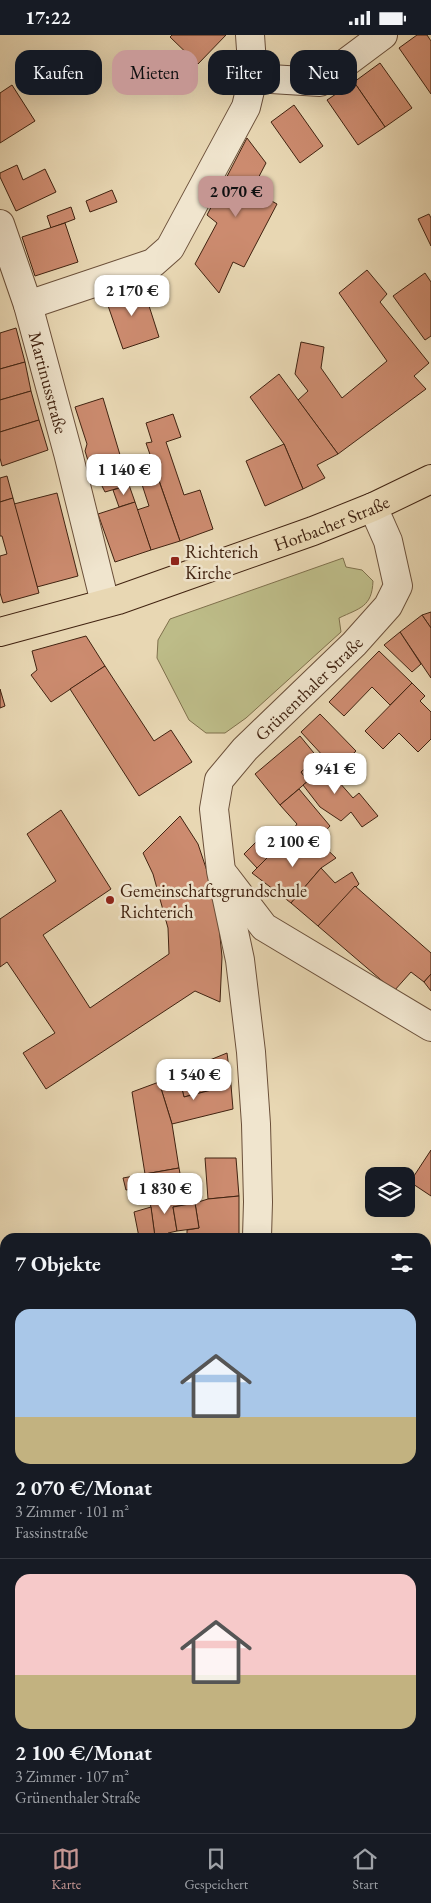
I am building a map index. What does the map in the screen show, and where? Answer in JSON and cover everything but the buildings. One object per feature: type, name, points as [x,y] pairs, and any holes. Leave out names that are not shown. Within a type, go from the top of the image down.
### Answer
[{"type":"main road","name":"Horbacher Straße","points":[[0,631],[105,603],[188,576],[313,531],[373,507],[431,479]]},
{"type":"street","points":[[250,35],[251,50]]},
{"type":"street","points":[[280,80],[320,82],[383,35]]},
{"type":"street","points":[[28,305],[153,263],[170,248],[246,107],[249,95]]},
{"type":"street","name":"Martinusstraße","points":[[0,223],[28,305],[68,453],[105,603]]},
{"type":"street","name":"Grünenthaler Straße","points":[[257,1233],[256,1134],[251,1052],[240,960],[221,871],[214,809],[219,779],[245,749],[354,644],[388,605],[398,586],[388,541],[373,507]]},
{"type":"street","points":[[221,871],[264,927],[431,1027]]},
{"type":"shaded area","points":[[343,558],[346,567],[362,570],[373,581],[372,590],[367,601],[359,609],[339,618],[341,632],[246,718],[225,733],[206,733],[189,720],[157,658],[158,640],[170,619]]},
{"type":"place","name":"Richterich Kirche","points":[[175,561]]},
{"type":"place","name":"Gemeinschaftsgrundschule Richterich","points":[[110,900]]}]
